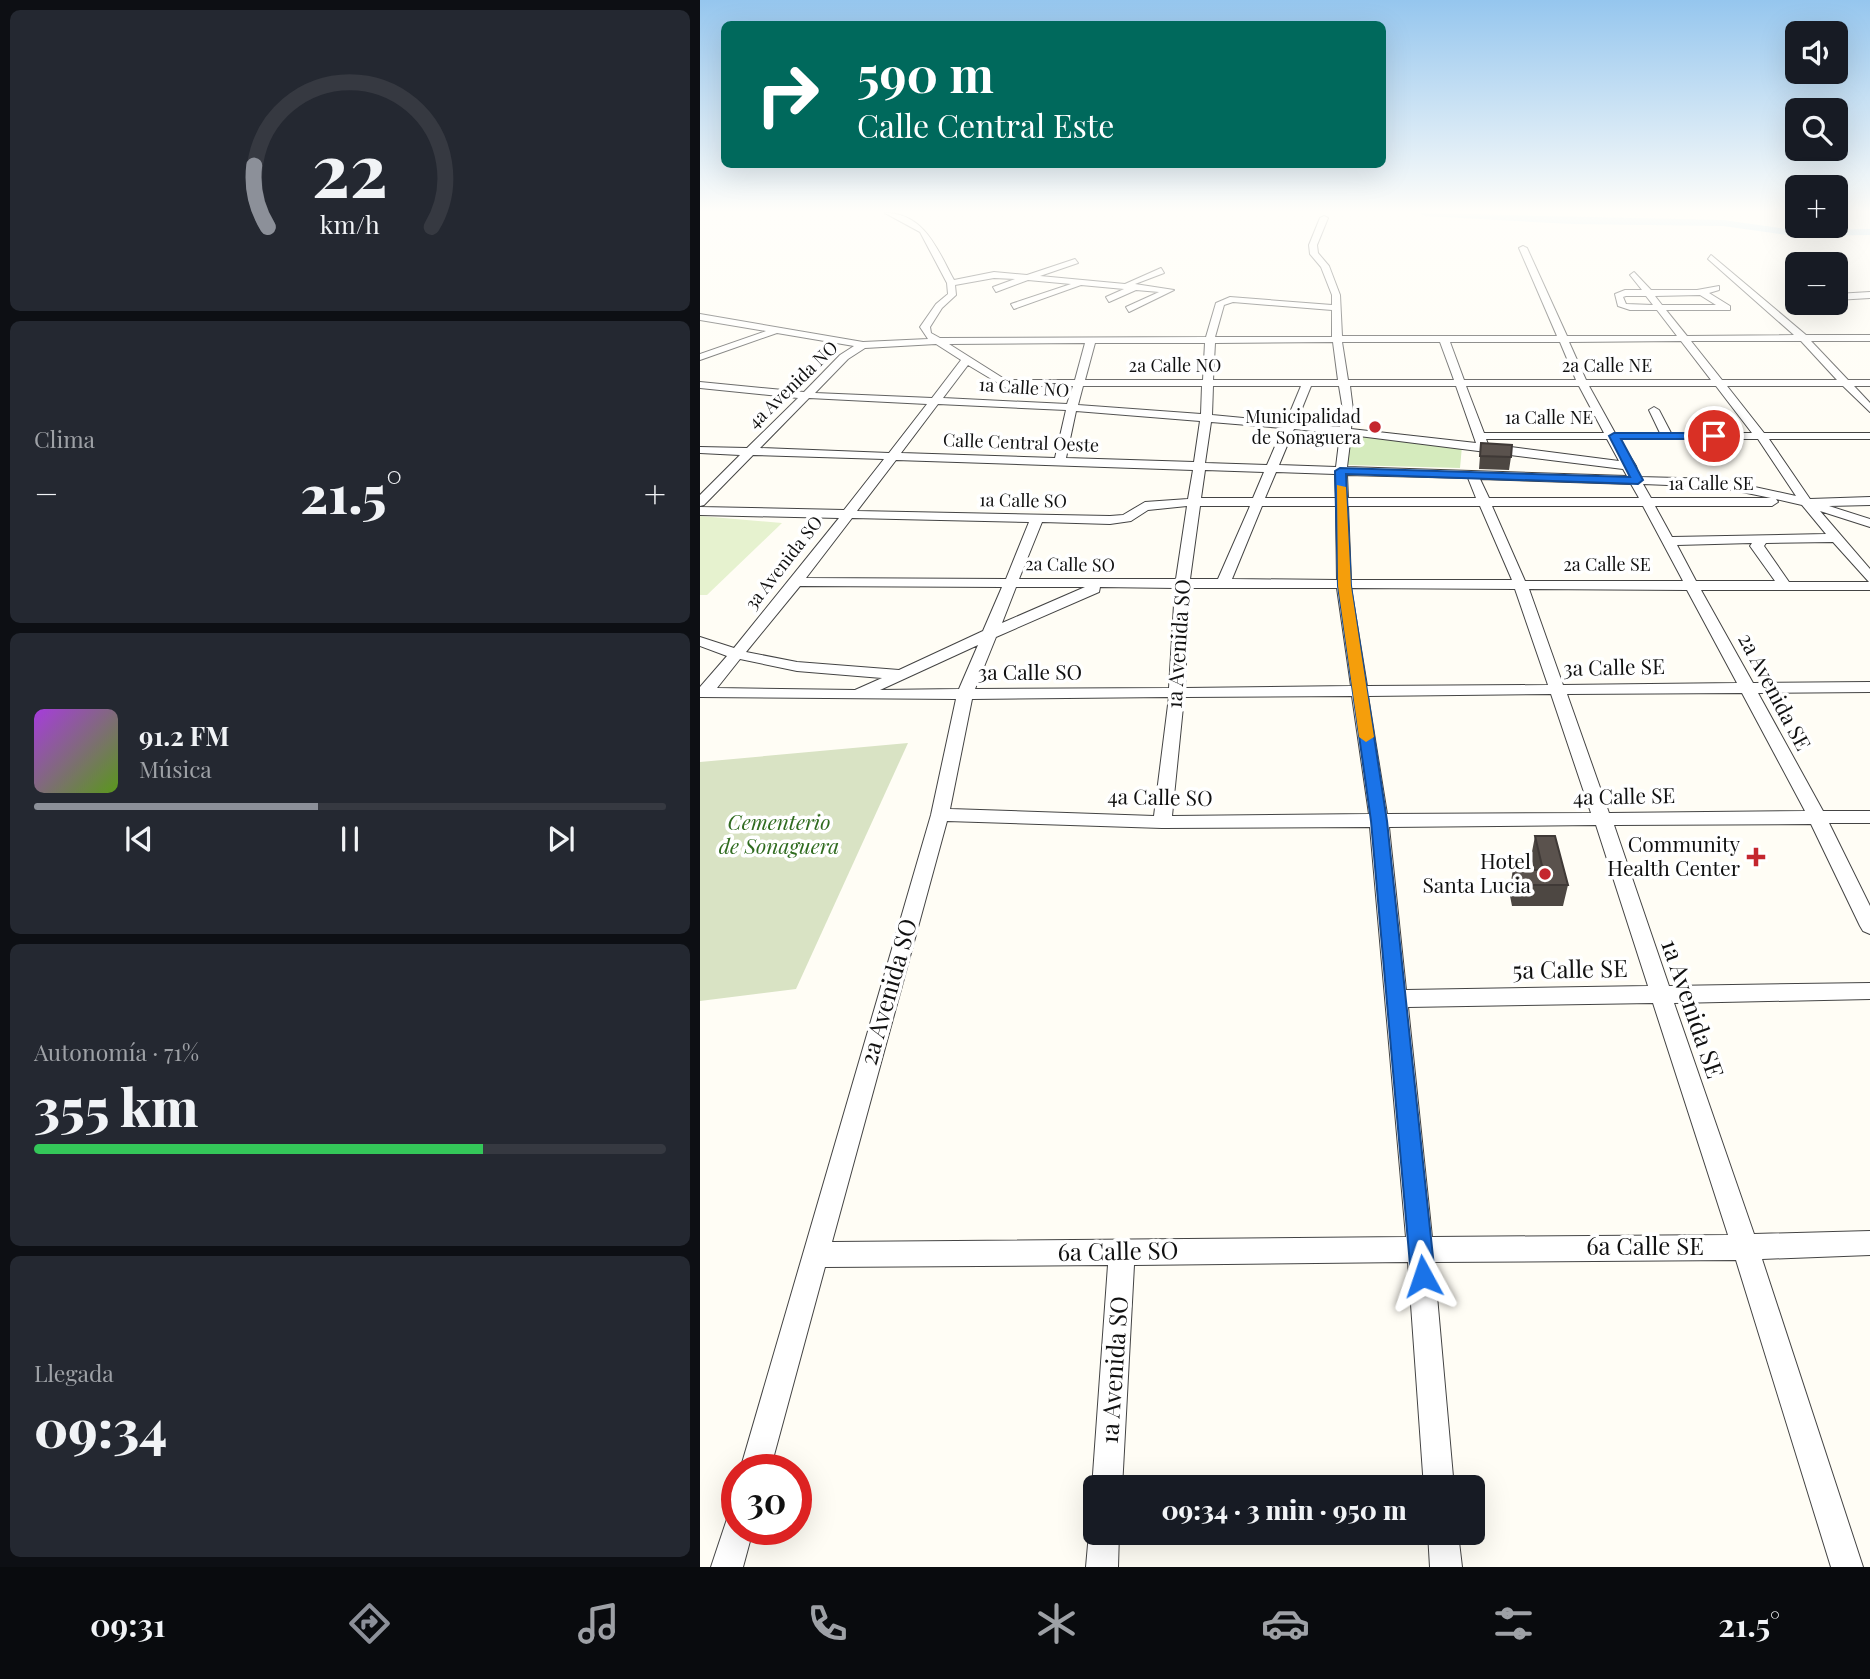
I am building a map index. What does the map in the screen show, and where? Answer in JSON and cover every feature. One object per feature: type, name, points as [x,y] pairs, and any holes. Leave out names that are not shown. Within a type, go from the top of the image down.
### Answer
[{"type":"street","points":[[951,286],[952,295],[939,306],[925,327],[927,334],[1035,405]]},
{"type":"street","points":[[996,289],[1005,286]]},
{"type":"street","points":[[1014,306],[1071,286]]},
{"type":"street","points":[[1109,299],[1139,286]]},
{"type":"street","points":[[1129,309],[1170,290],[1140,286]]},
{"type":"street","points":[[1333,286],[1336,295],[1338,339],[1348,410],[1340,471],[1345,586],[1379,821],[1420,1249],[1438,1475]]},
{"type":"street","name":"2a Avenida SE","points":[[1540,286],[1583,384],[1614,436],[1748,686],[1817,817],[1870,926]]},
{"type":"street","points":[[1643,286],[1761,436],[1806,502],[1870,578]]},
{"type":"street","points":[[1744,286],[1803,338],[1870,410]]},
{"type":"street","points":[[1848,287],[1870,305]]},
{"type":"street","points":[[1702,292],[1727,308],[1624,306],[1618,296],[1702,292],[1716,288]]},
{"type":"street","points":[[1848,297],[1870,295]]},
{"type":"street","name":"1a Avenida SO","points":[[1162,822],[1177,693],[1182,586],[1206,418],[1210,339],[1220,303],[1224,300],[1336,308]]},
{"type":"street","points":[[700,317],[863,345],[935,341],[1210,339],[1870,338]]},
{"type":"street","points":[[700,357],[775,331]]},
{"type":"street","points":[[1444,339],[1458,384],[1482,441]]},
{"type":"street","points":[[1060,462],[1091,340]]},
{"type":"street","name":"4a Avenida NO","points":[[700,502],[844,357],[863,345]]},
{"type":"street","name":"3a Avenida SO","points":[[703,691],[796,582],[967,359]]},
{"type":"street","name":"2a Calle NO","points":[[1005,383],[1345,385]]},
{"type":"street","name":"2a Calle NE","points":[[1345,385],[1870,383]]},
{"type":"street","points":[[1223,585],[1260,502],[1270,469],[1307,384]]},
{"type":"street","name":"1a Calle NO","points":[[700,385],[808,395],[1035,405],[1345,432]]},
{"type":"street","points":[[1654,410],[1667,436]]},
{"type":"street","name":"1a Calle NE","points":[[1345,432],[1482,441],[1614,436],[1870,436]]},
{"type":"street","name":"1a Calle NE","points":[[1482,441],[1634,473]]},
{"type":"street","name":"Calle Central Oeste","points":[[700,450],[1340,471],[1472,474],[1634,473]]},
{"type":"street","points":[[1634,473],[1729,484],[1806,502],[1870,523]]},
{"type":"street","name":"1a Avenida SE","points":[[1472,474],[1520,584],[1603,820],[1745,1247],[1847,1567]]},
{"type":"street","name":"1a Calle SE","points":[[1341,502],[1870,501]]},
{"type":"street","name":"1a Calle SO","points":[[700,511],[1110,520],[1126,518],[1144,506],[1194,502],[1341,502]]},
{"type":"street","name":"2a Avenida SO","points":[[759,1454],[940,815],[965,694],[986,637],[1037,519]]},
{"type":"street","points":[[1670,541],[1835,538]]},
{"type":"street","points":[[1762,540],[1758,546],[1785,586]]},
{"type":"street","name":"2a Calle SO","points":[[796,582],[1345,586]]},
{"type":"street","points":[[857,695],[1068,598],[1108,585]]},
{"type":"street","name":"2a Calle SE","points":[[1345,586],[1870,586]]},
{"type":"street","points":[[700,641],[736,655],[791,667],[901,674]]},
{"type":"street","name":"3a Calle SE","points":[[1360,691],[1870,687]]},
{"type":"street","name":"3a Calle SO","points":[[703,691],[857,695],[1360,691]]},
{"type":"street","name":"4a Calle SO","points":[[940,815],[1162,822],[1379,821]]},
{"type":"street","name":"4a Calle SE","points":[[1379,821],[1870,817]]},
{"type":"street","name":"5a Calle SE","points":[[1396,999],[1870,991]]},
{"type":"street","name":"6a Calle SE","points":[[1420,1249],[1745,1247],[1870,1243]]},
{"type":"street","name":"6a Calle SO","points":[[815,1255],[1420,1249]]},
{"type":"street","name":"1a Avenida SO","points":[[1108,1475],[1122,1252]]},
{"type":"street","points":[[727,1567],[734,1545]]},
{"type":"street","points":[[1102,1567],[1103,1545]]},
{"type":"street","points":[[1444,1545],[1446,1567]]},
{"type":"green space","points":[[1350,435],[1462,446],[1460,468],[1347,465]]},
{"type":"green space","points":[[700,516],[782,523],[707,595],[700,595]]},
{"type":"green space","name":"Cementerio de Sonaguera","points":[[908,743],[796,989],[700,1001],[700,762]]},
{"type":"building","points":[[1481,443],[1512,445],[1511,457],[1480,456]]},
{"type":"building","points":[[1535,836],[1555,836],[1568,885],[1516,885],[1513,870],[1543,870]]},
{"type":"slow traffic","points":[[1341,487],[1345,586],[1366,737]]},
{"type":"place","name":"Municipalidad de Sonaguera","points":[[1375,427]]},
{"type":"place","name":"Community Health Center","points":[[1756,857]]},
{"type":"place","name":"Hotel Santa Lucia","points":[[1545,874]]},
{"type":"route","points":[[1423,1276],[1379,821],[1345,586],[1340,471],[1638,480],[1614,436],[1714,436]]}]
